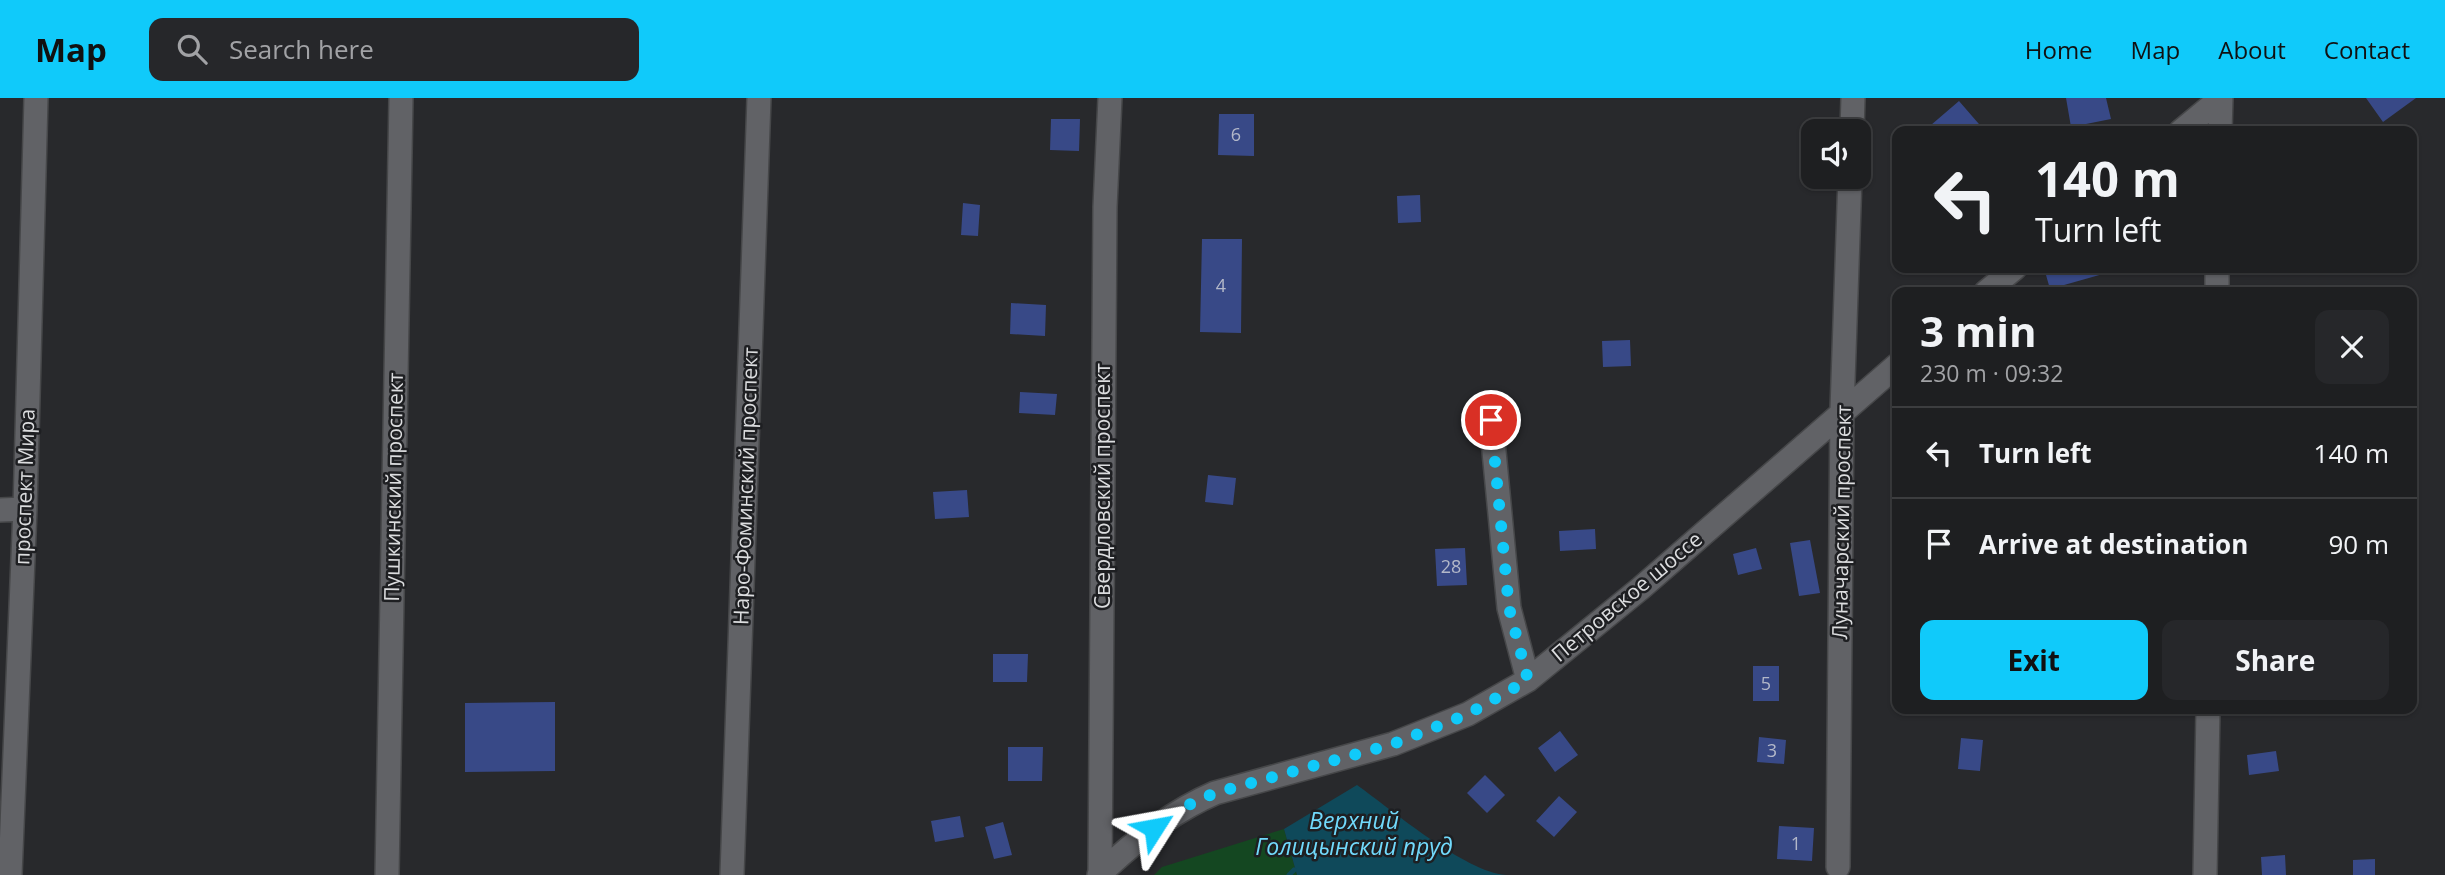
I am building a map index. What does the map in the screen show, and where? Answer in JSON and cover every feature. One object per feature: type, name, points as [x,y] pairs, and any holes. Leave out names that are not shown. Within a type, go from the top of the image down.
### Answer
[{"type":"street","name":"проспект Мира","points":[[10,875],[26,509],[36,98]]},
{"type":"street","name":"Пушкинский проспект","points":[[387,875],[401,98]]},
{"type":"street","name":"Наро-Фоминский проспект","points":[[732,875],[759,98]]},
{"type":"street","name":"Свердловский проспект","points":[[1099,874],[1105,207],[1110,98]]},
{"type":"street","points":[[1852,119],[1853,98]]},
{"type":"street","points":[[2187,126],[2221,98]]},
{"type":"street","points":[[2220,126],[2221,98]]},
{"type":"street","name":"Луначарский проспект","points":[[1838,867],[1842,410],[1850,189]]},
{"type":"street","points":[[1992,287],[2009,273]]},
{"type":"street","name":"Петровское шоссе","points":[[1099,874],[1135,841],[1192,803],[1215,793],[1393,744],[1468,714],[1528,680],[1641,587],[1892,369]]},
{"type":"street","points":[[1491,420],[1509,608],[1528,680]]},
{"type":"street","points":[[0,510],[26,509]]},
{"type":"street","points":[[2205,875],[2208,714]]},
{"type":"green space","points":[[1284,829],[1297,875],[1154,875],[1162,867]]},
{"type":"water","name":"Верхний Голицынский пруд","points":[[1357,785],[1450,852],[1489,871],[1506,875],[1297,875],[1284,829]]},
{"type":"building","points":[[2066,98],[2106,98],[2111,119],[2071,126]]},
{"type":"building","points":[[2366,98],[2416,98],[2383,122]]},
{"type":"building","points":[[1959,101],[1981,126],[1930,126]]},
{"type":"building","points":[[1219,114],[1254,114],[1254,156],[1218,155]]},
{"type":"building","points":[[1051,119],[1080,119],[1079,151],[1050,150]]},
{"type":"building","points":[[1420,195],[1421,222],[1398,223],[1397,196]]},
{"type":"building","points":[[963,203],[980,205],[978,236],[961,235]]},
{"type":"building","points":[[1202,239],[1242,239],[1241,333],[1200,332]]},
{"type":"building","points":[[2106,273],[2057,287],[2049,287],[2046,275]]},
{"type":"building","points":[[1011,303],[1046,305],[1045,336],[1010,334]]},
{"type":"building","points":[[1630,340],[1631,366],[1603,367],[1602,341]]},
{"type":"building","points":[[1020,392],[1057,394],[1055,415],[1019,413]]},
{"type":"building","points":[[1208,475],[1236,478],[1233,505],[1205,502]]},
{"type":"building","points":[[967,490],[969,517],[935,519],[933,492]]},
{"type":"building","points":[[1595,529],[1596,549],[1560,551],[1559,531]]},
{"type":"building","points":[[1810,540],[1820,593],[1799,596],[1790,543]]},
{"type":"building","points":[[1465,548],[1467,585],[1437,586],[1435,549]]},
{"type":"building","points":[[1756,548],[1762,569],[1738,575],[1733,554]]},
{"type":"building","points":[[993,654],[1028,654],[1027,682],[993,682]]},
{"type":"building","points":[[1753,666],[1779,666],[1779,701],[1753,701]]},
{"type":"building","points":[[555,702],[555,771],[465,772],[465,703]]},
{"type":"building","points":[[1560,731],[1578,755],[1555,772],[1538,748]]},
{"type":"building","points":[[1759,737],[1786,740],[1784,764],[1757,762]]},
{"type":"building","points":[[1961,738],[1983,740],[1980,771],[1958,769]]},
{"type":"building","points":[[1008,747],[1043,747],[1042,781],[1008,781]]},
{"type":"building","points":[[2276,751],[2279,771],[2249,775],[2247,755]]},
{"type":"building","points":[[1485,775],[1505,795],[1487,813],[1467,793]]},
{"type":"building","points":[[1559,796],[1577,812],[1554,837],[1536,821]]},
{"type":"building","points":[[960,816],[964,837],[935,842],[931,821]]},
{"type":"building","points":[[1003,822],[1012,855],[994,859],[985,827]]},
{"type":"building","points":[[1779,826],[1814,828],[1812,861],[1777,859]]},
{"type":"building","points":[[2285,855],[2286,875],[2262,875],[2261,857]]},
{"type":"building","points":[[2375,859],[2375,875],[2353,875],[2353,860]]},
{"type":"waterway","points":[[1289,875],[1294,870]]},
{"type":"route","points":[[1154,828],[1192,803],[1215,793],[1393,744],[1468,714],[1528,680],[1509,608],[1491,420]]}]
